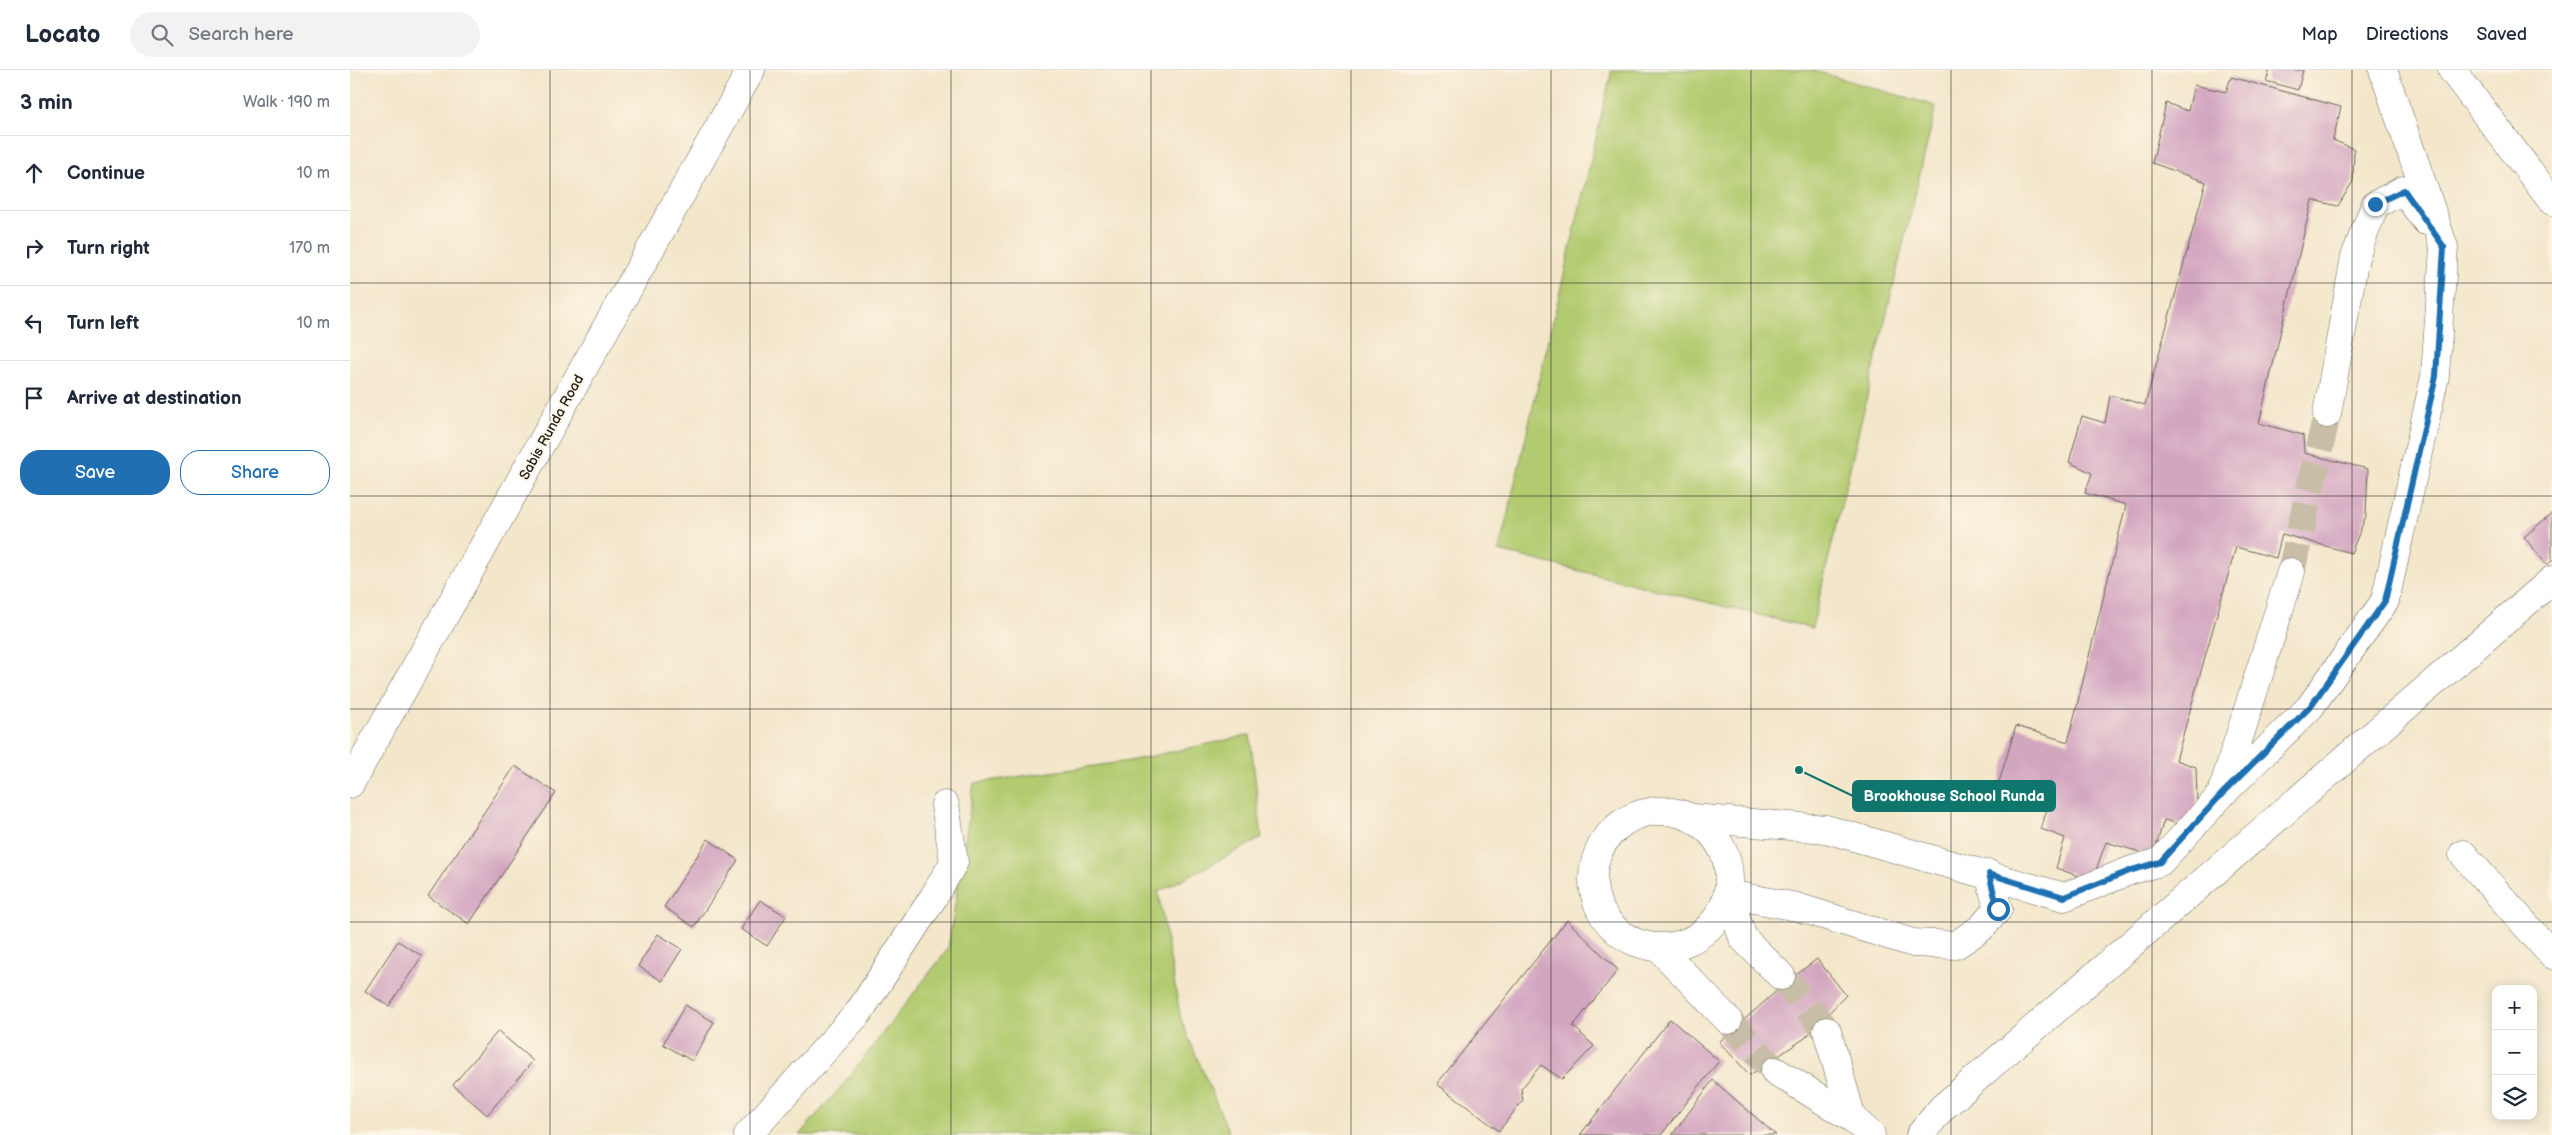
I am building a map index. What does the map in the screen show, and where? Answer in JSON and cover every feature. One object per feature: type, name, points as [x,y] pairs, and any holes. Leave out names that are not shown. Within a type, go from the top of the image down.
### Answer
[{"type":"street","name":"Sabis Runda Road","points":[[350,784],[751,70]]},
{"type":"street","points":[[1693,818],[1711,831],[1724,850],[1729,872],[1728,894],[1719,916],[1703,933],[1682,944],[1659,948],[1637,944],[1618,932],[1603,916],[1595,896],[1593,873],[1598,851],[1611,832],[1629,818],[1650,811],[1672,811],[1693,818],[1826,829],[1989,874],[2064,897],[2132,870],[2160,862],[2221,795],[2310,707],[2385,601],[2436,376],[2444,247],[2383,70]]},
{"type":"street","points":[[2452,70],[2552,201]]},
{"type":"street","points":[[2327,414],[2355,257],[2375,204],[2404,190],[2444,247]]},
{"type":"street","points":[[2221,795],[2291,572]]},
{"type":"street","points":[[1920,1135],[1942,1108],[2552,580]]},
{"type":"street","points":[[748,1135],[859,1012],[934,898],[954,862],[944,805]]},
{"type":"street","points":[[2463,854],[2552,956]]},
{"type":"street","points":[[1728,894],[1797,908],[1913,943],[1956,945],[1981,928],[1998,909],[1989,874]]},
{"type":"street","points":[[1728,894],[1743,938],[1781,976]]},
{"type":"street","points":[[1659,948],[1728,1020]]},
{"type":"street","points":[[1827,1031],[1862,1126]]},
{"type":"street","points":[[1775,1071],[1862,1126]]},
{"type":"green space","points":[[1612,70],[1811,70],[1936,106],[1812,628],[1499,551]]},
{"type":"green space","points":[[1250,735],[1262,838],[1158,892],[1181,1020],[1230,1135],[799,1135],[842,1086],[948,949],[974,783],[1129,761]]},
{"type":"building","points":[[2270,70],[2303,70],[2298,90],[2266,81]]},
{"type":"building","points":[[2231,77],[2341,107],[2333,140],[2354,149],[2353,181],[2338,206],[2312,200],[2259,423],[2303,435],[2304,453],[2368,469],[2366,516],[2351,553],[2282,534],[2276,558],[2236,547],[2176,760],[2196,767],[2197,801],[2186,826],[2164,820],[2153,856],[2106,842],[2092,881],[2056,868],[2065,838],[2041,829],[2050,799],[1999,782],[2016,726],[2068,742],[2126,505],[2085,493],[2092,473],[2069,462],[2082,416],[2105,423],[2110,395],[2145,405],[2206,182],[2152,163],[2166,103],[2188,111],[2194,85],[2226,92]]},
{"type":"building","points":[[2552,513],[2552,561],[2547,565],[2524,537]]},
{"type":"building","points":[[515,766],[556,793],[469,924],[428,896]]},
{"type":"building","points":[[708,839],[738,860],[694,927],[664,907]]},
{"type":"building","points":[[760,900],[786,916],[767,946],[741,929]]},
{"type":"building","points":[[1567,920],[1618,970],[1573,1026],[1594,1046],[1562,1079],[1541,1065],[1521,1089],[1523,1100],[1499,1131],[1437,1084]]},
{"type":"building","points":[[658,934],[682,949],[662,981],[638,966]]},
{"type":"building","points":[[398,941],[422,956],[389,1006],[365,991]]},
{"type":"building","points":[[1817,959],[1846,995],[1805,1038],[1750,1075],[1719,1042],[1789,980]]},
{"type":"building","points":[[685,1005],[714,1022],[692,1061],[663,1044]]},
{"type":"building","points":[[1670,1019],[1719,1061],[1661,1135],[1580,1135]]},
{"type":"building","points":[[498,1031],[533,1061],[487,1115],[453,1085]]},
{"type":"building","points":[[1713,1080],[1776,1135],[1672,1135]]},
{"type":"tunnel","points":[[2291,572],[2327,414]]},
{"type":"tunnel","points":[[1781,976],[1827,1031]]},
{"type":"tunnel","points":[[1728,1020],[1775,1071]]},
{"type":"place","name":"Brookhouse School Runda","points":[[1799,770]]},
{"type":"route","points":[[1998,909],[1989,874],[2064,897],[2132,870],[2160,862],[2221,795],[2310,707],[2385,601],[2436,376],[2444,247],[2404,190],[2375,204]]}]
